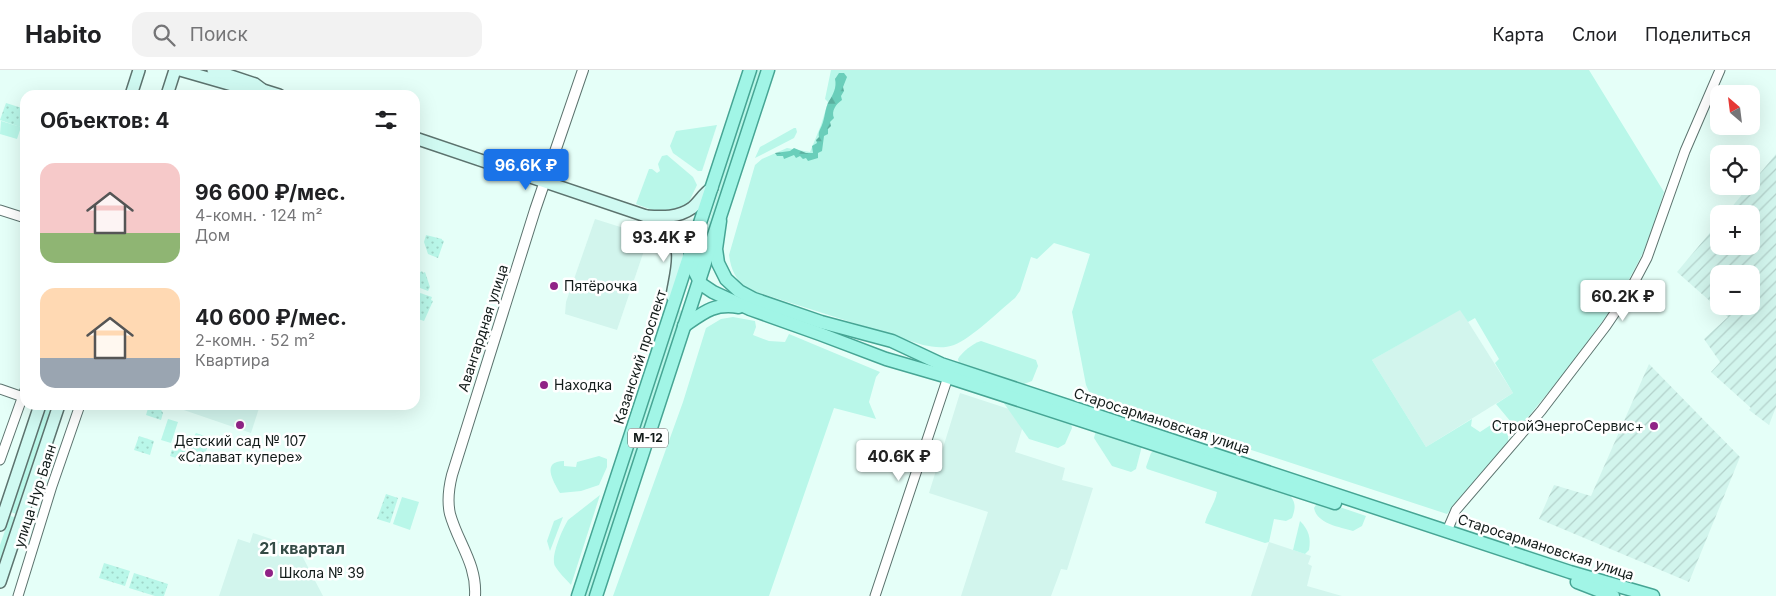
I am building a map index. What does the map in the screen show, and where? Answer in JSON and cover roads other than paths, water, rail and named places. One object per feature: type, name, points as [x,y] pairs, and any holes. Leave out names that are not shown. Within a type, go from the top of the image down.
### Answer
[{"type":"main road","points":[[133,90],[139,70]]},
{"type":"main road","points":[[169,90],[175,70]]},
{"type":"main road","points":[[180,70],[250,90]]},
{"type":"main road","points":[[213,70],[254,84],[263,90]]},
{"type":"main road","name":"Казанский проспект","points":[[578,596],[750,70]]},
{"type":"main road","name":"М-12","points":[[596,596],[768,70]]},
{"type":"main road","points":[[420,140],[646,216],[667,230],[676,246],[677,268],[671,312]]},
{"type":"main road","points":[[646,216],[671,217],[685,212],[692,208],[712,188]]},
{"type":"main road","name":"Старосармановская улица","points":[[720,221],[716,249],[718,263],[726,279],[739,291],[754,299],[821,322],[892,341],[940,364],[1570,572],[1653,596]]},
{"type":"main road","points":[[696,235],[697,251],[694,268],[700,281],[712,292],[750,309]]},
{"type":"main road","points":[[684,326],[714,307],[727,305],[750,309]]},
{"type":"main road","name":"Старосармановская улица","points":[[750,309],[886,359],[948,377],[1571,580],[1613,596]]},
{"type":"main road","points":[[886,359],[882,354],[881,348],[892,341]]},
{"type":"main road","points":[[0,525],[38,410]]},
{"type":"main road","points":[[0,582],[57,410]]},
{"type":"street","name":"Авангардная улица","points":[[475,596],[476,586],[472,566],[450,514],[450,481],[583,70]]},
{"type":"street","points":[[1447,531],[1456,510],[1541,411],[1606,326],[1628,292],[1647,258],[1685,152],[1720,70]]},
{"type":"street","points":[[0,210],[20,216]]},
{"type":"street","points":[[875,596],[948,377]]},
{"type":"street","points":[[0,389],[20,393]]},
{"type":"street","points":[[0,460],[20,405]]},
{"type":"street","name":"улица Нур Баян","points":[[18,596],[52,486],[78,410]]},
{"type":"place","name":"Пятёрочка","points":[[554,286]]},
{"type":"place","name":"Находка","points":[[544,385]]},
{"type":"place","name":"Детский сад № 107 «Салават купере»","points":[[240,425]]},
{"type":"place","name":"СтройЭнергоСервис+","points":[[1654,426]]},
{"type":"place","name":"Школа № 39","points":[[269,573]]},
{"type":"district","name":"21 квартал","points":[[302,548]]}]
